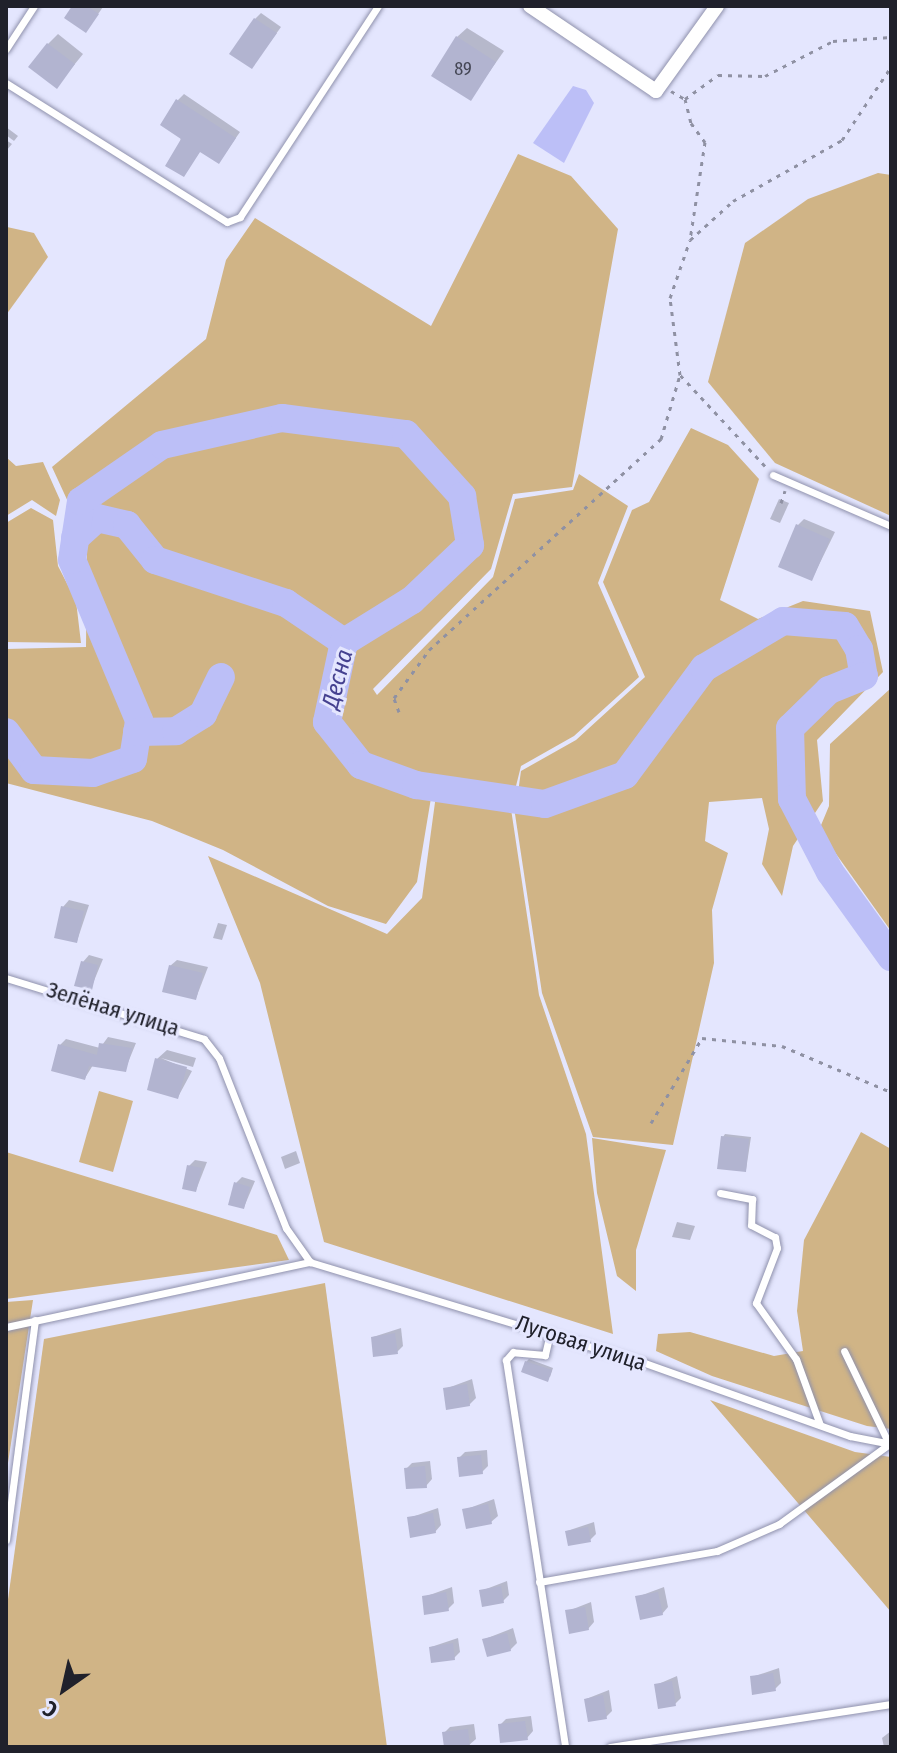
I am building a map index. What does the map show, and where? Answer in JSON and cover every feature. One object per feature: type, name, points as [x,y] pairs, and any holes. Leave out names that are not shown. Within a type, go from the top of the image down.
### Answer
[{"type":"street","points":[[534,7],[656,91],[717,6]]},
{"type":"lane","points":[[6,49],[34,6]]},
{"type":"lane","points":[[6,83],[227,222],[240,217],[378,6]]},
{"type":"lane","points":[[773,475],[891,526]]},
{"type":"lane","name":"Зелёная улица","points":[[6,978],[204,1039],[219,1058],[286,1228],[310,1262]]},
{"type":"lane","points":[[720,1193],[752,1199],[751,1225],[775,1237],[777,1248],[756,1303],[796,1359],[820,1425]]},
{"type":"lane","points":[[6,1327],[310,1262]]},
{"type":"lane","name":"Луговая улица","points":[[310,1262],[550,1333],[820,1425],[890,1444]]},
{"type":"lane","points":[[6,1540],[35,1320]]},
{"type":"lane","points":[[550,1333],[545,1355],[513,1352],[506,1360],[565,1747]]},
{"type":"lane","points":[[539,1582],[717,1551],[779,1524],[890,1444],[844,1351]]},
{"type":"lane","points":[[610,1747],[891,1704]]},
{"type":"path","points":[[685,99],[718,75],[765,76],[833,41],[891,37]]},
{"type":"path","points":[[690,240],[733,201],[842,140],[891,67]]},
{"type":"path","points":[[399,712],[394,698],[429,650],[661,439],[680,375],[670,298],[690,240],[706,156],[685,99],[661,84]]},
{"type":"path","points":[[680,375],[773,475]]},
{"type":"path","points":[[651,1123],[702,1038],[782,1046],[891,1092]]},
{"type":"shaded area","points":[[518,154],[571,176],[618,229],[572,487],[513,494],[491,569],[373,689],[377,695],[493,577],[515,499],[573,490],[579,474],[628,506],[598,583],[639,677],[574,736],[521,766],[515,790],[434,780],[417,882],[386,924],[328,906],[223,850],[152,821],[6,783],[6,649],[86,647],[87,543],[52,467],[206,339],[226,260],[255,218],[431,326]]},
{"type":"shaded area","points":[[878,173],[891,175],[891,516],[775,463],[708,382],[745,243],[808,199]]},
{"type":"shaded area","points":[[7,227],[34,233],[48,257],[6,315]]},
{"type":"shaded area","points":[[691,428],[728,445],[759,479],[720,600],[758,619],[803,601],[870,611],[883,672],[817,740],[823,801],[793,846],[782,896],[762,864],[769,829],[762,798],[709,802],[705,841],[728,853],[712,910],[714,963],[673,1145],[593,1137],[542,993],[515,814],[521,771],[576,740],[645,677],[603,582],[632,510],[649,502]]},
{"type":"shaded area","points":[[6,457],[16,466],[43,462],[60,500],[56,516],[32,500],[6,516]]},
{"type":"shaded area","points":[[31,508],[53,520],[58,566],[76,601],[81,643],[6,642],[6,523]]},
{"type":"shaded area","points":[[891,688],[891,931],[819,830],[829,806],[830,744]]},
{"type":"shaded area","points":[[436,795],[511,809],[539,995],[586,1134],[613,1334],[324,1242],[260,983],[208,856],[387,934],[422,898]]},
{"type":"shaded area","points":[[99,1091],[133,1101],[113,1172],[79,1162]]},
{"type":"shaded area","points":[[861,1132],[891,1149],[891,1429],[867,1426],[712,1376],[656,1351],[658,1334],[690,1332],[774,1356],[803,1351],[797,1311],[804,1240]]},
{"type":"shaded area","points":[[592,1138],[666,1150],[636,1250],[636,1291],[617,1276],[597,1193]]},
{"type":"shaded area","points":[[6,1152],[277,1235],[289,1260],[6,1299]]},
{"type":"shaded area","points":[[325,1283],[387,1747],[6,1747],[6,1614],[44,1339]]},
{"type":"shaded area","points":[[33,1300],[6,1476],[6,1302]]},
{"type":"shaded area","points":[[710,1400],[855,1452],[891,1457],[891,1612]]},
{"type":"water","points":[[573,86],[586,90],[594,103],[564,163],[533,143]]},
{"type":"building","points":[[72,6],[87,6],[99,14],[86,33],[64,18]]},
{"type":"building","points":[[254,18],[277,33],[252,69],[229,54]]},
{"type":"building","points":[[456,36],[496,62],[471,101],[431,76]]},
{"type":"building","points":[[47,43],[75,64],[57,89],[28,67]]},
{"type":"building","points":[[176,99],[236,138],[219,164],[200,152],[184,177],[165,166],[181,139],[160,125]]},
{"type":"building","points":[[796,524],[830,539],[812,581],[778,567]]},
{"type":"building","points":[[61,906],[84,911],[77,943],[54,938]]},
{"type":"building","points":[[81,961],[98,965],[92,990],[74,986]]},
{"type":"building","points":[[169,965],[203,973],[196,1000],[162,992]]},
{"type":"building","points":[[99,1043],[132,1048],[126,1072],[89,1066],[85,1080],[51,1071],[58,1044],[97,1055]]},
{"type":"building","points":[[155,1058],[187,1067],[178,1099],[147,1090]]},
{"type":"building","points":[[721,1136],[749,1139],[746,1172],[717,1169]]},
{"type":"building","points":[[187,1165],[202,1168],[196,1192],[182,1189]]},
{"type":"building","points":[[234,1182],[250,1187],[244,1209],[228,1205]]},
{"type":"building","points":[[395,1333],[398,1354],[373,1357],[371,1337]]},
{"type":"building","points":[[525,1361],[552,1370],[548,1382],[521,1372]]},
{"type":"building","points":[[467,1384],[470,1406],[446,1410],[443,1388]]},
{"type":"building","points":[[481,1455],[483,1474],[459,1477],[457,1457]]},
{"type":"building","points":[[425,1466],[427,1488],[406,1489],[404,1468]]},
{"type":"building","points":[[488,1504],[492,1524],[466,1529],[462,1509]]},
{"type":"building","points":[[433,1513],[436,1533],[410,1538],[407,1517]]},
{"type":"building","points":[[588,1527],[591,1542],[568,1546],[565,1531]]},
{"type":"building","points":[[501,1586],[504,1603],[482,1607],[479,1590]]},
{"type":"building","points":[[446,1592],[449,1611],[424,1615],[422,1596]]},
{"type":"building","points":[[658,1592],[663,1615],[640,1620],[635,1596]]},
{"type":"building","points":[[585,1607],[589,1630],[569,1634],[565,1610]]},
{"type":"building","points":[[507,1633],[511,1651],[487,1657],[482,1639]]},
{"type":"building","points":[[453,1643],[455,1660],[431,1663],[429,1647]]},
{"type":"building","points":[[773,1673],[776,1691],[752,1695],[750,1676]]},
{"type":"building","points":[[672,1681],[676,1706],[658,1709],[654,1684]]},
{"type":"building","points":[[603,1695],[607,1719],[588,1722],[584,1699]]},
{"type":"building","points":[[525,1721],[528,1740],[500,1743],[498,1724]]},
{"type":"building","points":[[468,1729],[470,1747],[444,1747],[442,1732]]},
{"type":"waterway","name":"Десна","points":[[6,732],[34,770],[93,773],[133,759],[139,720],[72,560],[81,501],[162,445],[282,418],[406,434],[462,496],[470,545],[412,600],[344,642],[327,722],[361,765],[416,785],[545,804],[625,775],[704,668],[783,621],[845,626],[859,649],[864,676],[829,690],[790,728],[792,799],[830,872],[891,957]]},
{"type":"waterway","points":[[75,538],[97,518],[127,525],[155,560],[286,603],[344,642]]},
{"type":"waterway","name":"Десна","points":[[137,732],[176,731],[203,714],[221,677]]}]
